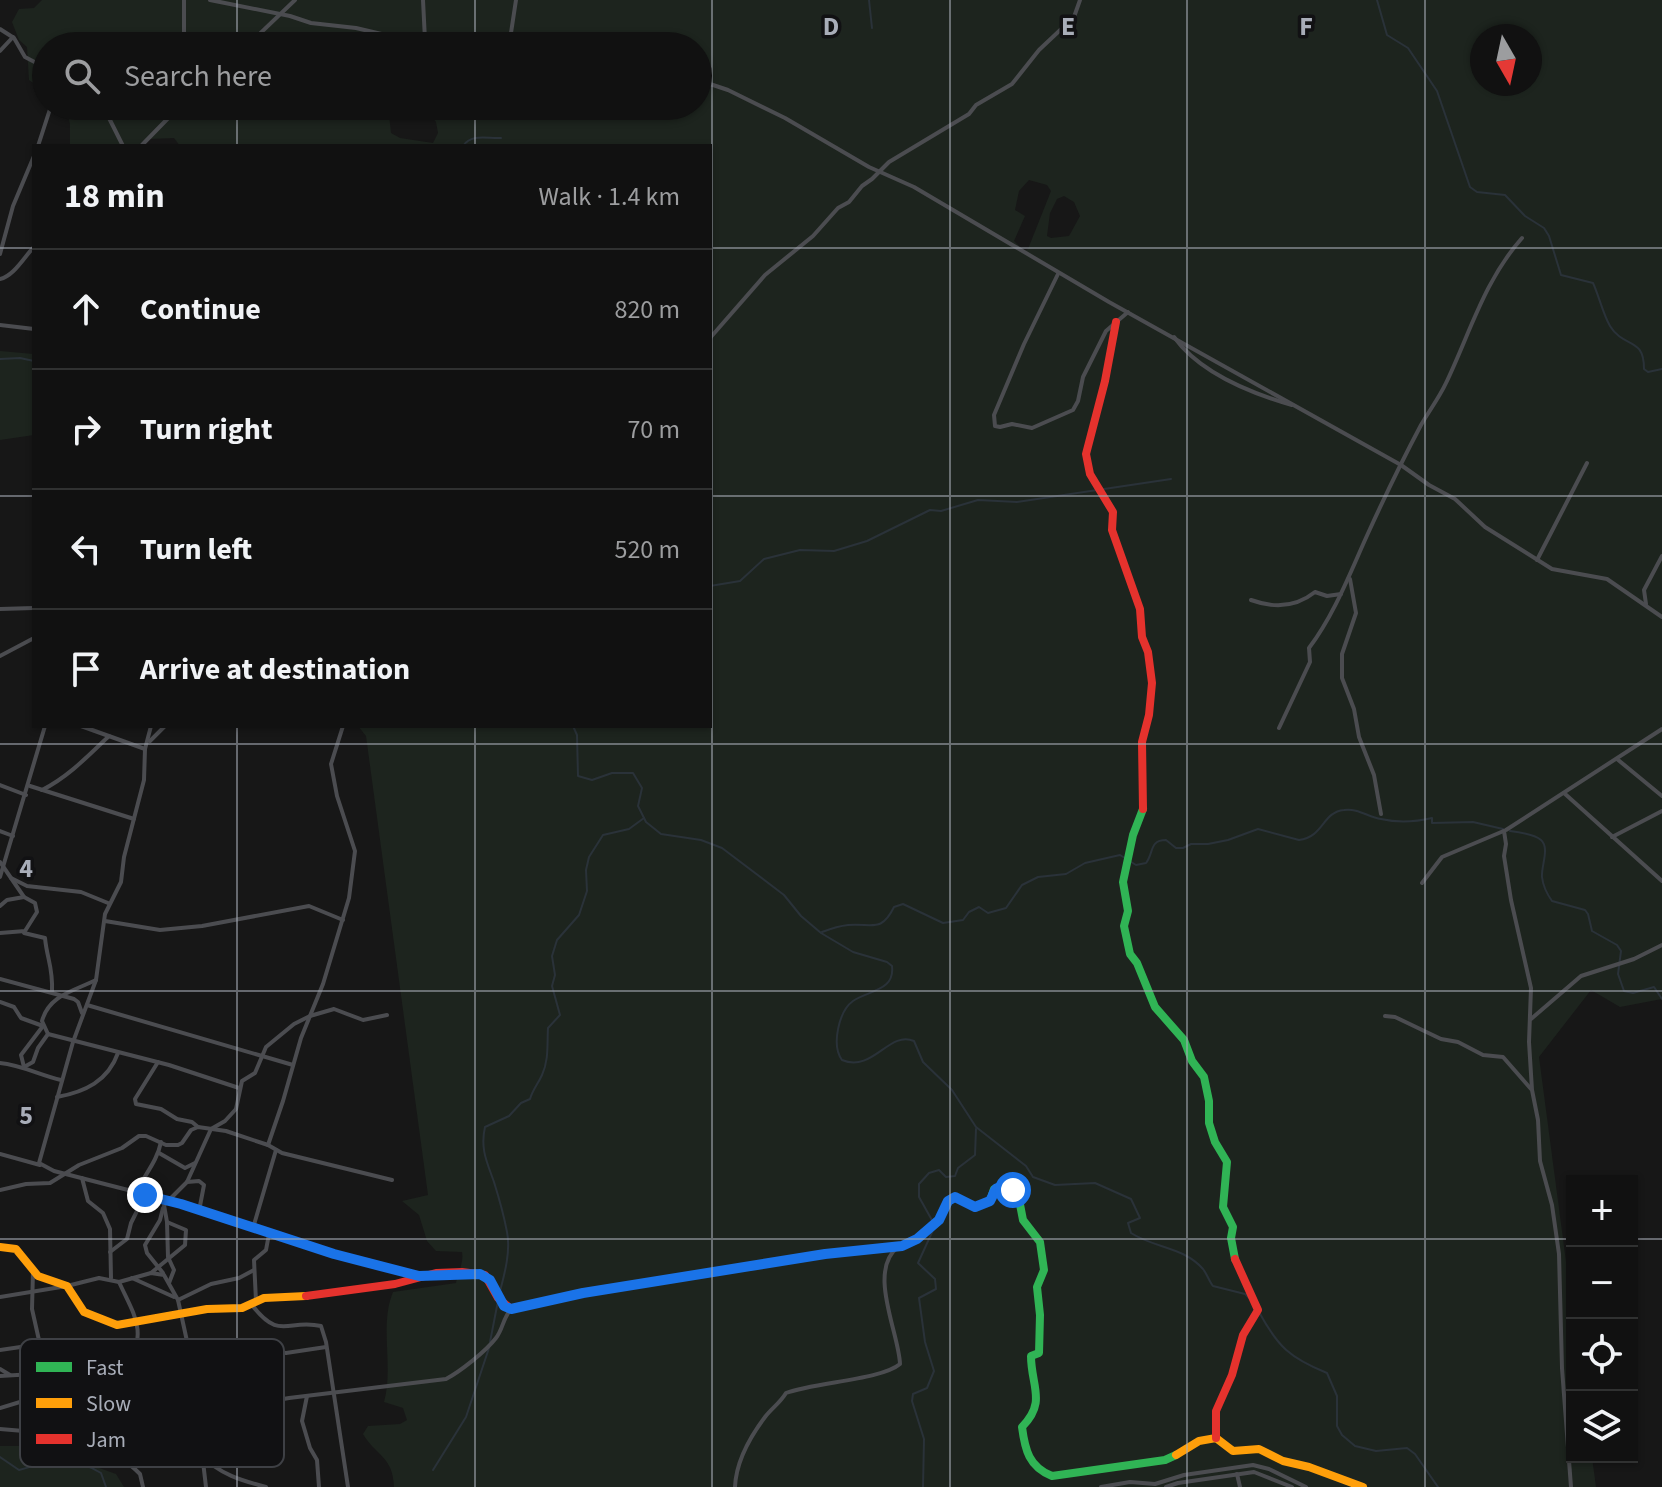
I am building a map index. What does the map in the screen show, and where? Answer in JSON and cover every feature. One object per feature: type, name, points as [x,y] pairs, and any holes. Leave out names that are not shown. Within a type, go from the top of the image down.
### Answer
[{"type":"street","points":[[184,0],[184,32]]},
{"type":"street","points":[[210,0],[327,26],[373,32]]},
{"type":"street","points":[[261,32],[295,0]]},
{"type":"street","points":[[423,0],[425,32]]},
{"type":"street","points":[[511,32],[516,0]]},
{"type":"street","points":[[712,336],[765,275],[813,236],[838,208],[849,202],[889,162],[969,114],[996,91],[1012,84],[1039,50],[1074,17],[1080,0]]},
{"type":"street","points":[[0,29],[13,37],[25,57],[32,61]]},
{"type":"street","points":[[0,51],[13,37]]},
{"type":"street","points":[[712,85],[785,118],[914,187],[1059,273],[1401,465],[1455,499],[1485,527],[1552,569],[1607,579],[1661,617]]},
{"type":"street","points":[[39,144],[46,120]]},
{"type":"street","points":[[110,120],[122,144]]},
{"type":"street","points":[[143,144],[166,120]]},
{"type":"street","points":[[0,254],[13,206],[32,161]]},
{"type":"street","points":[[1279,728],[1310,662],[1307,651],[1322,631],[1401,465],[1446,384],[1468,327],[1508,254],[1522,238]]},
{"type":"street","points":[[0,279],[10,275],[32,249]]},
{"type":"street","points":[[1059,273],[994,415],[995,426],[1012,424],[1032,428],[1073,410],[1083,377],[1104,335],[1128,312]]},
{"type":"street","points":[[1116,322],[1086,457],[1090,474],[1113,512],[1112,530],[1140,609],[1142,637],[1148,652],[1152,683],[1142,742],[1143,811],[1133,835],[1123,882],[1128,911],[1124,926],[1130,954],[1137,963],[1155,1007],[1184,1040],[1192,1061],[1204,1077],[1209,1123],[1215,1142],[1227,1162],[1223,1207],[1233,1227],[1230,1239],[1232,1251],[1258,1310],[1243,1335],[1232,1375],[1216,1411],[1216,1438]]},
{"type":"street","points":[[0,325],[32,329]]},
{"type":"street","points":[[1173,336],[1191,358],[1239,385],[1302,408]]},
{"type":"street","points":[[1537,560],[1587,463]]},
{"type":"street","points":[[1646,606],[1644,590],[1662,556]]},
{"type":"street","points":[[1350,577],[1356,613],[1342,654],[1342,678],[1354,709],[1362,748],[1374,775],[1381,814]]},
{"type":"street","points":[[1251,600],[1279,607],[1295,604],[1315,592],[1327,596],[1341,594]]},
{"type":"street","points":[[0,609],[32,608]]},
{"type":"street","points":[[0,656],[32,639]]},
{"type":"street","points":[[0,877],[1,863],[13,836],[44,728]]},
{"type":"street","points":[[87,728],[146,747]]},
{"type":"street","points":[[40,1165],[38,1161],[61,1080],[96,980],[103,922],[109,904],[119,889],[144,780],[151,728]]},
{"type":"street","points":[[146,747],[163,728]]},
{"type":"street","points":[[268,1145],[349,898],[355,851],[337,796],[331,764],[342,728]]},
{"type":"street","points":[[1422,883],[1442,857],[1504,831],[1662,729]]},
{"type":"street","points":[[42,790],[86,759],[109,736]]},
{"type":"street","points":[[1617,759],[1662,796]]},
{"type":"street","points":[[0,785],[26,795]]},
{"type":"street","points":[[29,785],[134,819]]},
{"type":"street","points":[[1564,793],[1662,881]]},
{"type":"street","points":[[1612,837],[1662,811]]},
{"type":"street","points":[[0,831],[13,836]]},
{"type":"street","points":[[1504,831],[1504,856],[1511,900],[1531,988],[1532,1090],[1538,1120],[1540,1161],[1552,1205],[1559,1254],[1563,1387],[1571,1487]]},
{"type":"street","points":[[1,863],[24,897],[35,903],[37,912],[22,932]]},
{"type":"street","points":[[11,878],[27,886],[81,892],[109,904]]},
{"type":"street","points":[[0,906],[7,900],[14,884]]},
{"type":"street","points":[[7,900],[24,897]]},
{"type":"street","points":[[103,922],[110,920],[139,929],[160,930],[202,926],[309,906],[343,920]]},
{"type":"street","points":[[0,933],[22,932],[45,938],[46,955],[53,971],[52,991]]},
{"type":"street","points":[[1531,1019],[1581,976],[1634,959],[1662,945]]},
{"type":"street","points":[[0,979],[77,1000],[83,1015]]},
{"type":"street","points":[[24,1067],[21,1055],[43,1026],[46,1010],[61,995],[96,980]]},
{"type":"street","points":[[0,1002],[14,1007],[21,1018],[43,1026],[48,1034],[158,1062],[239,1088]]},
{"type":"street","points":[[87,1005],[293,1065]]},
{"type":"street","points":[[186,1339],[177,1299],[145,1245],[160,1220],[167,1200],[187,1182],[211,1129],[225,1121],[236,1109],[244,1078],[255,1073],[266,1047],[287,1029],[310,1016],[334,1009],[363,1020],[387,1015]]},
{"type":"street","points":[[1385,1016],[1395,1017],[1441,1039],[1458,1042],[1483,1055],[1503,1057],[1532,1090]]},
{"type":"street","points":[[24,1067],[33,1062],[48,1034]]},
{"type":"street","points":[[57,1097],[83,1090],[100,1081],[110,1071],[118,1053]]},
{"type":"street","points":[[158,1062],[135,1099],[136,1104],[161,1109],[198,1127],[392,1180]]},
{"type":"street","points":[[0,1063],[24,1067],[61,1080]]},
{"type":"street","points":[[0,1190],[26,1184],[45,1184],[79,1165],[122,1148],[139,1136],[171,1146],[182,1143],[188,1133],[198,1127]]},
{"type":"street","points":[[136,1193],[159,1153],[161,1142]]},
{"type":"street","points":[[253,1228],[276,1150]]},
{"type":"street","points":[[159,1153],[185,1168],[197,1162]]},
{"type":"street","points":[[0,1154],[167,1200],[269,1234],[419,1276],[473,1272],[485,1275],[504,1306],[511,1309],[583,1293],[825,1254],[898,1247]]},
{"type":"street","points":[[82,1178],[88,1201],[102,1212],[110,1229],[111,1279]]},
{"type":"street","points":[[187,1182],[199,1181],[204,1185],[199,1211]]},
{"type":"street","points":[[735,1487],[736,1472],[745,1449],[763,1420],[786,1393],[809,1385],[881,1374],[900,1364],[888,1315],[885,1273],[885,1264],[892,1251],[917,1239],[939,1220],[948,1201],[955,1197],[975,1207],[990,1201],[997,1187],[1006,1185],[1018,1194],[1023,1220],[1040,1242],[1044,1270],[1037,1287],[1039,1353],[1031,1356],[1030,1361],[1035,1387],[1034,1411],[1022,1427],[1027,1457],[1048,1475],[1165,1460],[1180,1455],[1193,1441],[1216,1438],[1233,1451],[1259,1449],[1283,1461],[1363,1487]]},
{"type":"street","points":[[109,1254],[127,1239],[145,1195]]},
{"type":"street","points":[[163,1208],[169,1259],[174,1270],[169,1283]]},
{"type":"street","points":[[151,1273],[185,1245],[186,1230],[167,1222]]},
{"type":"street","points":[[269,1234],[266,1250],[254,1260],[254,1303],[268,1323],[284,1327],[321,1326],[327,1347],[348,1487]]},
{"type":"street","points":[[0,1246],[16,1249],[33,1271],[47,1280],[67,1286],[89,1315],[117,1325],[254,1303],[264,1298],[296,1297],[382,1284],[399,1285],[419,1276]]},
{"type":"street","points":[[132,1278],[177,1299],[254,1270]]},
{"type":"street","points":[[33,1271],[32,1309],[40,1339]]},
{"type":"street","points":[[0,1297],[99,1278],[119,1282],[151,1273],[164,1275]]},
{"type":"street","points":[[119,1282],[138,1322],[138,1339]]},
{"type":"street","points":[[284,1399],[446,1379],[462,1370],[497,1337],[503,1318],[511,1309]]},
{"type":"street","points":[[0,1350],[20,1347]]},
{"type":"street","points":[[284,1353],[327,1347]]},
{"type":"street","points":[[0,1369],[10,1375]]},
{"type":"street","points":[[0,1376],[20,1375]]},
{"type":"street","points":[[307,1396],[302,1421],[311,1452],[317,1460],[319,1487]]},
{"type":"street","points":[[0,1408],[20,1402]]},
{"type":"street","points":[[0,1429],[20,1431]]},
{"type":"street","points":[[1101,1487],[1155,1484],[1184,1475],[1253,1465],[1296,1486],[1306,1487]]},
{"type":"street","points":[[130,1467],[140,1474],[143,1487]]},
{"type":"street","points":[[204,1467],[206,1487]]},
{"type":"street","points":[[215,1467],[244,1481],[266,1487]]},
{"type":"street","points":[[1166,1487],[1258,1472],[1286,1481]]},
{"type":"street","points":[[1237,1474],[1240,1487]]},
{"type":"shaded area","points":[[42,0],[1662,0],[1662,999],[1620,1007],[1591,990],[1539,1057],[1566,1262],[1566,1463],[1593,1463],[1596,1487],[394,1487],[387,1462],[363,1434],[368,1426],[400,1424],[407,1420],[403,1408],[384,1402],[388,1374],[389,1305],[393,1292],[456,1283],[462,1252],[436,1251],[427,1241],[419,1215],[402,1201],[428,1195],[366,736],[360,728],[712,728],[712,144],[178,144],[174,138],[148,139],[139,144],[70,144],[69,120],[390,120],[391,133],[400,138],[433,143],[438,133],[434,120],[712,120],[712,32],[32,32],[32,82],[29,80],[27,47],[19,40],[12,22],[19,9],[34,8]],"holes":[[[1029,180],[1047,185],[1051,191],[1028,249],[1024,251],[1014,241],[1025,216],[1015,210],[1019,191]],[[1064,196],[1074,202],[1080,216],[1069,236],[1047,236],[1050,213],[1057,199]]]},
{"type":"shaded area","points":[[0,351],[32,354],[32,435],[0,440]]},
{"type":"shaded area","points":[[0,1446],[20,1446],[20,1467],[96,1467],[116,1474],[124,1487],[0,1487]]},
{"type":"waterway","points":[[869,0],[872,28]]},
{"type":"waterway","points":[[1377,0],[1387,35],[1408,48],[1437,91],[1470,187],[1477,192],[1505,195],[1525,216],[1544,228],[1561,275],[1593,283],[1615,333],[1637,347],[1644,369],[1648,372],[1662,369]]},
{"type":"waterway","points":[[465,144],[476,138],[501,138]]},
{"type":"waterway","points":[[0,359],[32,361]]},
{"type":"waterway","points":[[712,586],[740,581],[764,559],[800,550],[834,551],[867,541],[930,510],[941,511],[978,500],[1017,502],[1171,479]]},
{"type":"waterway","points":[[574,728],[577,735],[578,776],[592,780],[612,773],[633,773],[642,788],[638,806],[646,822],[661,834],[701,840],[722,848],[784,895],[801,916],[821,933],[853,952],[892,966],[892,974],[885,985],[859,997],[844,1012],[837,1037],[842,1060],[863,1061],[897,1041],[914,1041],[923,1062],[952,1090],[976,1127],[1026,1166],[1033,1177],[1055,1185],[1095,1183],[1131,1199],[1140,1218],[1128,1223],[1131,1233],[1187,1256],[1203,1269],[1213,1286],[1245,1294],[1254,1303]]},
{"type":"waterway","points":[[822,932],[845,925],[880,924],[894,907],[903,904],[943,923],[963,920],[969,912],[979,907],[988,913],[1006,908],[1022,885],[1038,877],[1066,874],[1085,863],[1120,855],[1136,865],[1146,863],[1157,842],[1166,840],[1176,848],[1183,848],[1191,844],[1228,840],[1258,829],[1299,840],[1313,834],[1331,815],[1344,810],[1394,821],[1432,818],[1432,823],[1473,822],[1503,829]]},
{"type":"waterway","points":[[499,1295],[508,1240],[500,1201],[485,1155],[485,1127],[509,1116],[521,1103],[530,1099],[544,1069],[548,1028],[560,1015],[552,986],[555,975],[552,956],[557,940],[579,915],[587,891],[589,857],[603,835],[629,829],[644,818]]},
{"type":"waterway","points":[[1510,831],[1534,836],[1544,843],[1542,877],[1552,901],[1585,910],[1592,931],[1617,945],[1621,951],[1618,974],[1624,991],[1633,993],[1654,987],[1662,999]]},
{"type":"waterway","points":[[933,1222],[919,1197],[919,1184],[929,1173],[939,1170],[946,1177],[955,1176],[958,1168],[975,1155],[976,1129]]},
{"type":"waterway","points":[[923,1487],[924,1439],[912,1401],[913,1394],[927,1388],[934,1371],[925,1342],[919,1298],[936,1289],[935,1279],[918,1263],[934,1228]]},
{"type":"waterway","points":[[490,1342],[498,1301]]},
{"type":"waterway","points":[[1259,1312],[1286,1350],[1327,1373],[1337,1396],[1337,1426],[1342,1435],[1355,1446],[1376,1451],[1407,1448],[1415,1454],[1438,1487]]},
{"type":"waterway","points":[[433,1470],[466,1417],[489,1348]]},
{"type":"waterway","points":[[0,1457],[19,1470],[32,1467]]},
{"type":"waterway","points":[[88,1467],[101,1473],[106,1487]]},
{"type":"traffic: fast","points":[[1143,809],[1133,835],[1123,882],[1128,911],[1124,926],[1130,954],[1137,963],[1155,1007],[1184,1040],[1192,1061],[1204,1077],[1209,1123],[1215,1142],[1227,1162],[1223,1207],[1233,1227],[1231,1238],[1235,1259]]},
{"type":"traffic: fast","points":[[738,1268],[902,1246],[917,1239],[939,1220],[948,1201],[955,1197],[975,1207],[990,1201],[994,1189],[1006,1185],[1018,1194],[1023,1220],[1040,1242],[1044,1270],[1037,1287],[1039,1353],[1031,1356],[1036,1401],[1030,1418],[1022,1427],[1033,1463],[1052,1476],[1165,1460],[1176,1455]]},
{"type":"traffic: slow","points":[[0,1247],[16,1249],[38,1276],[67,1286],[84,1312],[117,1325],[207,1309],[242,1308],[264,1298],[306,1296]]},
{"type":"traffic: slow","points":[[1176,1455],[1199,1441],[1216,1438],[1233,1451],[1259,1449],[1283,1461],[1363,1487]]},
{"type":"traffic: jam","points":[[1116,322],[1086,454],[1090,474],[1113,512],[1112,530],[1140,609],[1142,637],[1148,652],[1152,683],[1142,742],[1143,809]]},
{"type":"traffic: jam","points":[[1216,1438],[1216,1411],[1232,1375],[1243,1335],[1258,1310],[1235,1259]]},
{"type":"traffic: jam","points":[[306,1296],[395,1284],[436,1273],[462,1272],[485,1275],[498,1298],[511,1309],[583,1293],[738,1268]]},
{"type":"route","points":[[145,1195],[334,1254],[419,1276],[473,1272],[485,1275],[504,1306],[511,1309],[583,1293],[825,1254],[902,1246],[917,1239],[939,1220],[948,1201],[955,1197],[975,1207],[990,1201],[997,1187],[1006,1185],[1013,1190]]}]
